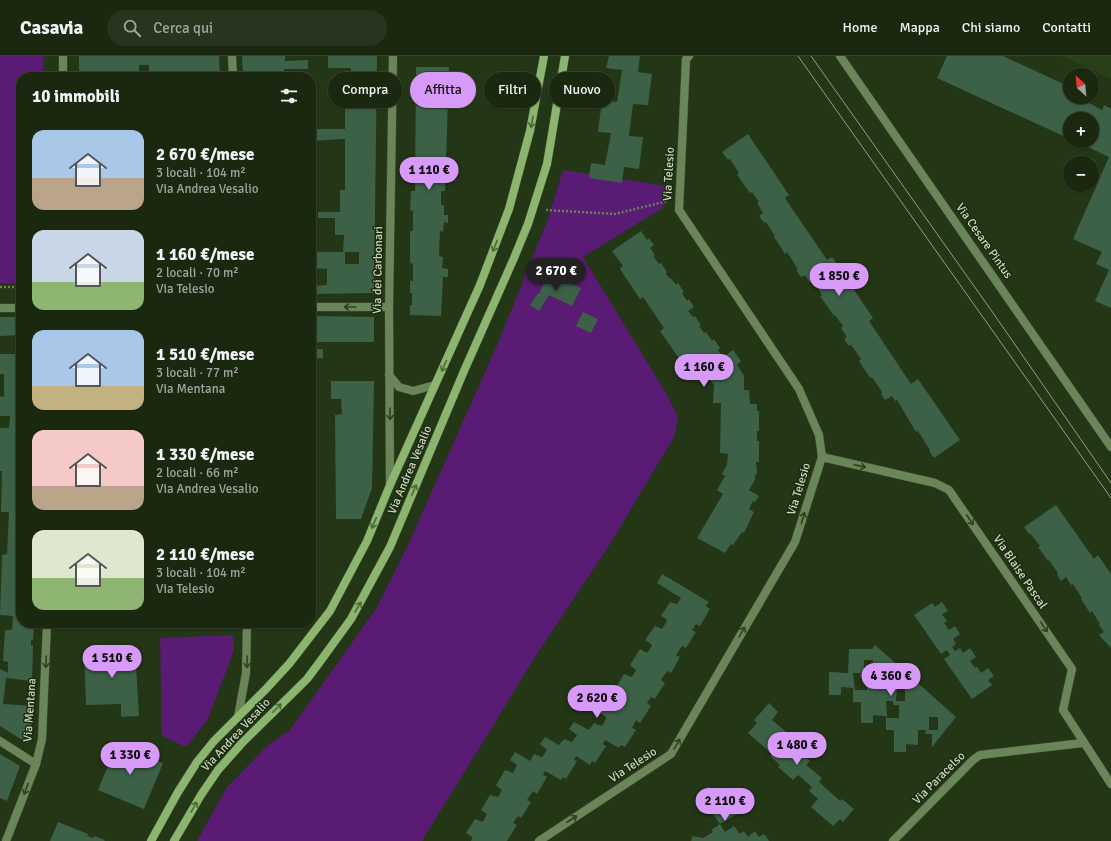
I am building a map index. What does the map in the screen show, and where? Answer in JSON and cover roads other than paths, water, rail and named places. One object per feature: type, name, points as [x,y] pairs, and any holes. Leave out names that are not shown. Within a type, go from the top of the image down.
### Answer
[{"type":"main road","name":"Via Andrea Vesalio","points":[[151,841],[178,792],[197,762],[214,741],[289,664],[330,611],[367,541],[390,485],[480,285],[509,209],[530,131],[544,56]]},
{"type":"main road","name":"Via Andrea Vesalio","points":[[174,841],[201,795],[218,770],[307,679],[319,663],[358,608],[390,547],[528,224],[547,164],[565,56]]},
{"type":"street","points":[[63,56],[63,72]]},
{"type":"street","points":[[232,56],[233,72]]},
{"type":"street","name":"Via dei Carbonari","points":[[390,485],[389,307],[393,56]]},
{"type":"street","name":"Via Telesio","points":[[540,841],[671,754],[795,542],[822,457],[819,435],[799,390],[679,210],[686,59],[689,56]]},
{"type":"street","name":"Via Cesare Pintus","points":[[840,56],[1110,444]]},
{"type":"street","points":[[316,307],[389,307]]},
{"type":"street","points":[[0,308],[16,308]]},
{"type":"street","points":[[389,375],[399,388],[413,391],[435,385]]},
{"type":"street","name":"Via Blaise Pascal","points":[[822,457],[936,483],[949,490],[1072,668],[1063,710],[1111,784]]},
{"type":"street","name":"Via Mentana","points":[[6,841],[36,764],[42,739],[47,628]]},
{"type":"street","points":[[238,717],[246,673],[247,628]]},
{"type":"street","points":[[0,741],[36,764]]},
{"type":"street","name":"Via Paracelso","points":[[893,841],[973,760],[980,755],[1083,743]]},
{"type":"tram line","points":[[798,56],[1111,498]]},
{"type":"tram line","points":[[811,56],[991,310],[1111,483]]}]
